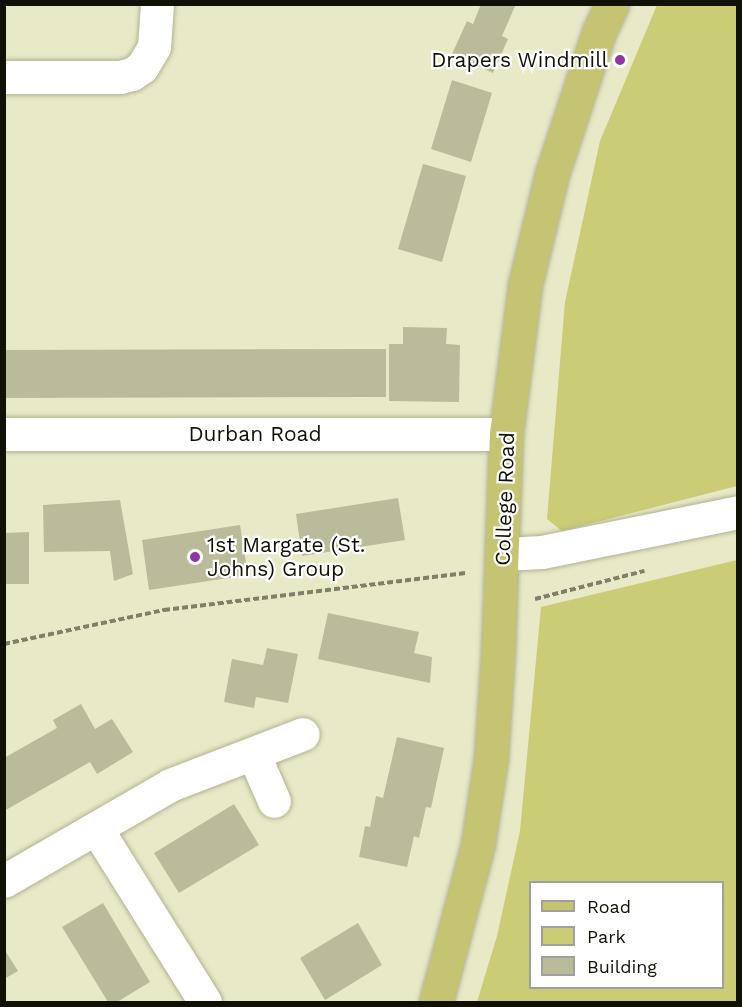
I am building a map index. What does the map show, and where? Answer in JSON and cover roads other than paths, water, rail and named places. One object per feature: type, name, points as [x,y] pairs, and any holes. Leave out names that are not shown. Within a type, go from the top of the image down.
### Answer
[{"type":"main road","name":"College Road","points":[[436,1002],[477,844],[491,758],[503,554],[506,434],[525,285],[552,174],[599,32],[612,4]]},
{"type":"street","points":[[4,77],[120,77],[132,74],[142,67],[154,46],[157,4]]},
{"type":"street","name":"Durban Road","points":[[4,434],[506,434]]},
{"type":"street","points":[[503,554],[542,552],[738,512]]},
{"type":"street","points":[[4,881],[170,785],[254,755],[303,734]]},
{"type":"street","points":[[254,755],[274,801]]},
{"type":"street","points":[[96,828],[205,1002]]},
{"type":"place","name":"Drapers Windmill","points":[[620,60]]},
{"type":"place","name":"1st Margate (St. Johns) Group","points":[[195,557]]}]
